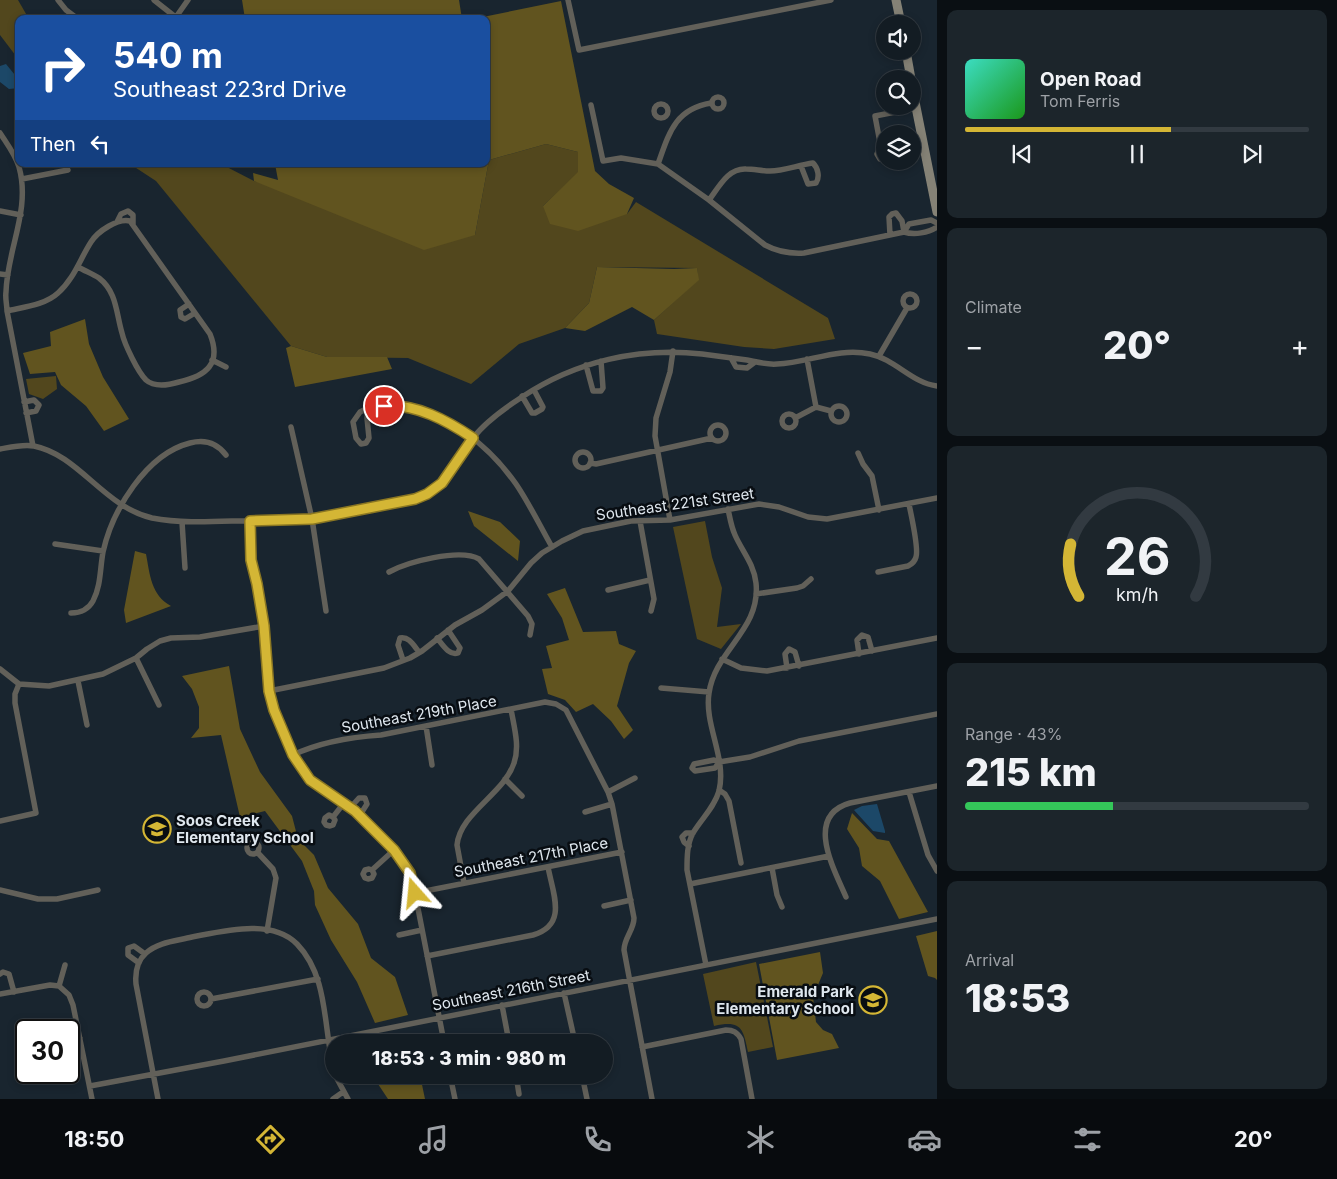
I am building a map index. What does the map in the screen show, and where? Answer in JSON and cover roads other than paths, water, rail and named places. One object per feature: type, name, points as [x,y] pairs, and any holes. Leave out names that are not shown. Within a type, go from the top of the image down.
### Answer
[{"type":"main road","points":[[896,0],[899,15]]},
{"type":"main road","points":[[917,115],[937,212]]},
{"type":"street","points":[[154,0],[173,15]]},
{"type":"street","points":[[179,15],[188,0]]},
{"type":"street","points":[[568,0],[578,50],[831,0]]},
{"type":"street","points":[[59,2],[74,15]]},
{"type":"street","points":[[658,164],[675,122],[697,106],[711,103]]},
{"type":"street","points":[[591,105],[602,161],[621,158],[658,164],[709,200],[765,246],[788,253],[804,253],[904,232],[911,234],[933,230],[937,225],[931,220],[909,224],[904,232]]},
{"type":"street","points":[[877,125],[875,116],[880,115]]},
{"type":"street","points":[[667,116],[675,122]]},
{"type":"street","points":[[0,133],[15,158]]},
{"type":"street","points":[[709,200],[727,176],[742,169],[779,170],[801,166]]},
{"type":"street","points":[[19,167],[22,179],[21,215],[6,293],[7,311],[33,446]]},
{"type":"street","points":[[22,179],[68,170]]},
{"type":"street","points":[[0,211],[21,215]]},
{"type":"street","points":[[117,222],[121,214],[128,211],[133,215],[133,224]]},
{"type":"street","points":[[890,235],[888,220],[890,215],[894,213],[900,217],[904,232]]},
{"type":"street","points":[[7,311],[35,304],[57,294],[78,267],[92,240],[117,222],[126,220],[133,224],[210,334],[213,342],[212,360],[204,373],[196,378],[170,384],[158,385],[148,382],[125,344],[111,293],[98,278],[78,267]]},
{"type":"street","points":[[0,274],[8,275]]},
{"type":"street","points":[[189,304],[180,310],[181,317],[185,319],[195,313]]},
{"type":"street","points":[[879,356],[907,308]]},
{"type":"street","points":[[0,449],[33,446],[49,451],[63,459],[122,505],[137,513],[153,518],[182,522],[312,519],[415,499],[427,494],[442,483],[473,438],[485,425],[522,396],[559,376],[601,361],[636,354],[673,351],[776,364],[846,352],[858,352],[879,356],[922,383],[937,386]]},
{"type":"street","points":[[670,520],[655,436],[656,418],[670,372],[673,351]]},
{"type":"street","points":[[807,359],[816,407]]},
{"type":"street","points":[[212,360],[226,367]]},
{"type":"street","points":[[586,365],[592,391],[601,391],[604,388],[601,361]]},
{"type":"street","points":[[522,396],[532,413],[535,413],[542,409],[543,406],[534,390]]},
{"type":"street","points":[[24,402],[34,400],[39,405],[36,411],[26,413]]},
{"type":"street","points":[[368,408],[366,418],[369,438],[366,443],[361,444],[356,438],[353,422],[360,412],[368,408],[384,406],[404,406],[444,420],[473,438],[494,457],[513,480],[552,546]]},
{"type":"street","points":[[795,418],[816,407],[831,412]]},
{"type":"street","points":[[291,427],[312,519],[326,611]]},
{"type":"street","points":[[590,463],[596,464],[712,438]]},
{"type":"street","points":[[71,613],[79,613],[92,602],[96,593],[103,551],[115,520],[122,505],[146,472],[169,452],[181,446],[202,442],[213,443],[226,455]]},
{"type":"street","points":[[858,453],[872,476],[879,510]]},
{"type":"street","name":"Southeast 221st Street","points":[[269,691],[384,668],[419,652],[448,630],[482,610],[508,591],[531,563],[552,546],[583,531],[640,521],[670,520],[759,504],[769,505],[808,517],[828,519],[937,498]]},
{"type":"street","points":[[878,572],[908,566],[915,560],[917,548],[909,504]]},
{"type":"street","points":[[706,965],[687,870],[689,846],[693,833],[711,809],[719,790],[719,762],[709,713],[709,692],[715,671],[750,619],[756,594],[755,575],[735,535],[728,509]]},
{"type":"street","points":[[250,521],[251,560],[264,626],[269,691],[274,710],[293,755],[310,780],[360,815],[394,850],[410,873],[442,1034]]},
{"type":"street","points":[[640,521],[654,599],[651,611]]},
{"type":"street","points":[[182,522],[185,568]]},
{"type":"street","points":[[55,544],[103,551]]},
{"type":"street","points":[[389,572],[400,566],[452,555],[468,555],[478,559],[508,591],[530,620],[530,635]]},
{"type":"street","points":[[608,590],[650,580]]},
{"type":"street","points":[[756,594],[797,588],[810,580]]},
{"type":"street","points":[[0,669],[19,684],[49,686],[103,674],[136,658],[153,645],[171,638],[200,637],[264,626]]},
{"type":"street","points":[[437,638],[450,653],[458,653],[460,648],[448,630]]},
{"type":"street","points":[[859,654],[857,640],[862,635],[868,637],[872,651]]},
{"type":"street","points":[[403,660],[398,645],[400,638],[408,639],[419,652]]},
{"type":"street","points":[[722,659],[741,668],[758,671],[799,666],[937,638]]},
{"type":"street","points":[[787,668],[785,654],[790,650],[795,652],[799,666]]},
{"type":"street","points":[[136,658],[159,705]]},
{"type":"street","points":[[78,681],[87,725]]},
{"type":"street","points":[[0,821],[36,813],[15,703],[15,694],[19,684]]},
{"type":"street","points":[[661,688],[709,692]]},
{"type":"street","name":"Southeast 219th Place","points":[[293,755],[316,746],[365,736],[382,735],[545,702],[562,706],[570,716],[608,792]]},
{"type":"street","points":[[464,883],[457,845],[462,828],[505,779],[514,763],[517,747],[511,709]]},
{"type":"street","points":[[719,762],[750,757],[799,741],[937,714]]},
{"type":"street","points":[[426,726],[432,765]]},
{"type":"street","points":[[635,778],[608,792],[631,900],[634,923],[626,938],[624,950],[652,1099]]},
{"type":"street","points":[[505,779],[522,796]]},
{"type":"street","points":[[846,897],[829,856],[825,827],[829,818],[837,809],[845,805],[937,786]]},
{"type":"street","points":[[719,790],[725,794],[729,802],[741,862]]},
{"type":"street","points":[[909,792],[928,855],[937,871]]},
{"type":"street","points":[[350,808],[359,798],[365,798],[367,804],[360,815]]},
{"type":"street","points":[[333,817],[344,803]]},
{"type":"street","points":[[585,812],[612,804]]},
{"type":"street","points":[[372,870],[394,850]]},
{"type":"street","name":"Southeast 217th Place","points":[[415,893],[622,852]]},
{"type":"street","points":[[258,853],[273,869],[276,878],[267,931]]},
{"type":"street","points":[[690,884],[829,856]]},
{"type":"street","points":[[427,956],[541,933],[550,926],[555,918],[556,907],[548,868]]},
{"type":"street","points":[[772,868],[777,895],[782,907]]},
{"type":"street","points":[[0,890],[38,899],[57,899],[98,890]]},
{"type":"street","points":[[604,906],[631,900]]},
{"type":"street","name":"Southeast 216th Street","points":[[356,1034],[937,918]]},
{"type":"street","points":[[158,1099],[135,976],[142,958],[163,943],[247,929],[280,933],[291,938],[307,956],[318,979],[325,1009],[327,1034]]},
{"type":"street","points":[[399,935],[422,930]]},
{"type":"street","points":[[60,986],[65,965]]},
{"type":"street","points":[[0,974],[3,972],[9,974],[14,992]]},
{"type":"street","points":[[211,999],[318,979]]},
{"type":"street","points":[[0,987],[1,994],[50,985],[60,986],[69,995],[76,1019]]},
{"type":"street","points":[[564,992],[573,1034]]},
{"type":"street","points":[[502,1005],[507,1034]]},
{"type":"street","points":[[642,1047],[726,1030],[733,1031],[738,1034],[742,1042],[752,1099]]},
{"type":"street","points":[[80,1038],[92,1099]]},
{"type":"street","name":"Southeast 216th Street","points":[[90,1086],[325,1040]]},
{"type":"street","points":[[339,1084],[348,1099]]},
{"type":"street","points":[[452,1084],[455,1099]]},
{"type":"street","points":[[517,1084],[519,1094]]},
{"type":"street","points":[[584,1084],[587,1099]]},
{"type":"street","points":[[333,1099],[343,1092]]},
{"type":"water","points":[[6,64],[15,75],[15,88],[9,89],[0,82],[0,66]]},
{"type":"water","points":[[877,804],[885,833],[873,831],[854,810],[862,806]]},
{"type":"place","name":"Soos Creek Elementary School","points":[[157,829]]},
{"type":"place","name":"Emerald Park Elementary School","points":[[873,1000]]}]
